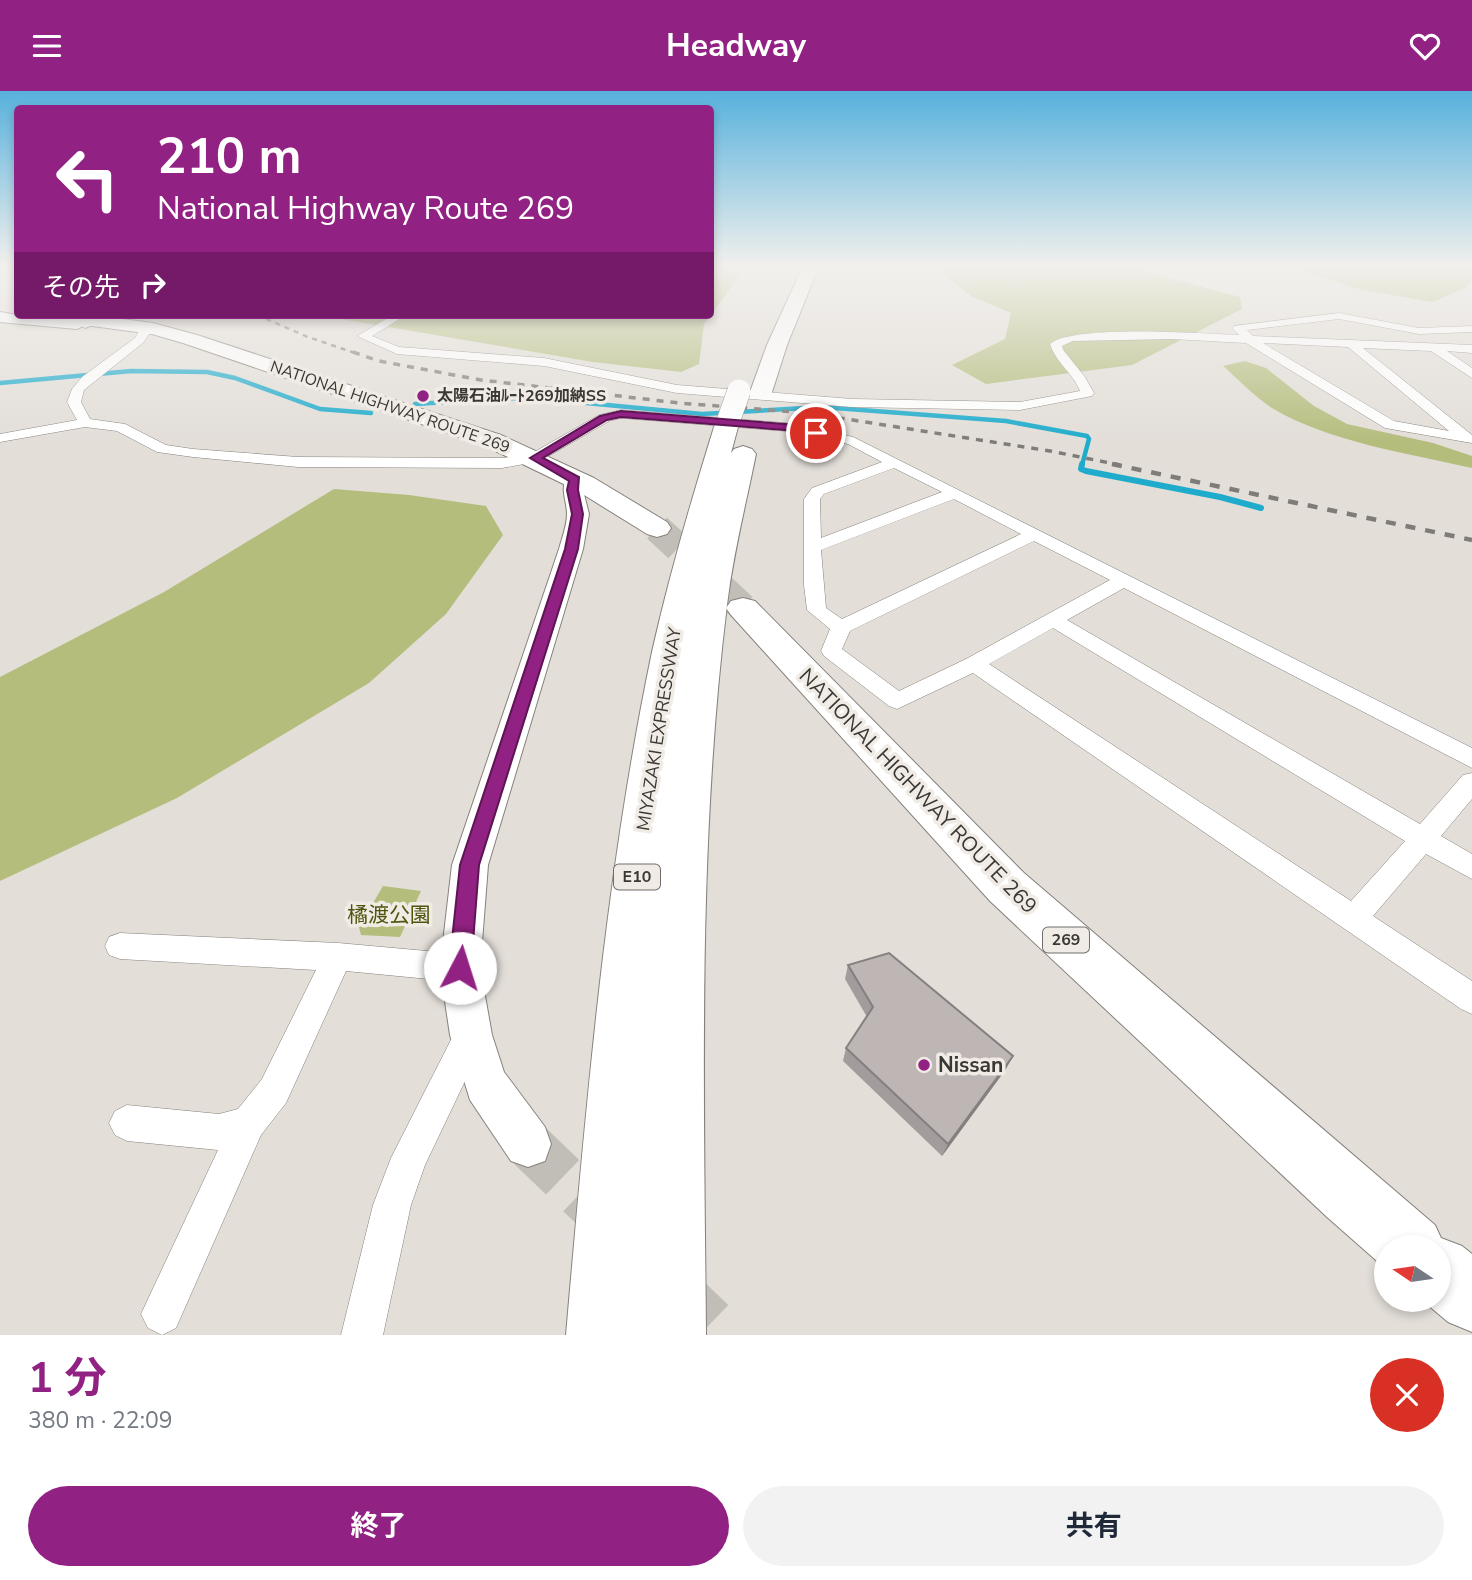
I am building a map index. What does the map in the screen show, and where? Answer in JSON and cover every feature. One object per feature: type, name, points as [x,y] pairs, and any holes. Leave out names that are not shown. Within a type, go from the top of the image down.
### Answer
[{"type":"highway","name":"NATIONAL HIGHWAY ROUTE 269","points":[[116,324],[190,339],[492,440],[575,479],[657,528]]},
{"type":"highway","points":[[755,353],[767,324]]},
{"type":"highway","name":"MIYAZAKI EXPRESSWAY","points":[[601,1335],[621,1017],[651,752],[679,601],[703,501],[744,403],[786,324]]},
{"type":"highway","name":"MIYAZAKI EXPRESSWAY","points":[[671,1335],[676,1017],[693,753],[711,603],[731,502],[744,403]]},
{"type":"highway","name":"NATIONAL HIGHWAY ROUTE 269","points":[[743,608],[1007,887],[1397,1235]]},
{"type":"highway","points":[[1451,1281],[1472,1298]]},
{"type":"street","points":[[385,324],[363,336],[397,350],[544,362],[677,390],[852,403],[1020,406],[1087,393],[1085,383],[1058,352],[1056,344],[1072,338],[1172,336],[1472,349]]},
{"type":"street","points":[[1269,324],[1238,328],[1251,341],[1390,425],[1470,439]]},
{"type":"street","points":[[1379,324],[1419,331],[1472,329]]},
{"type":"street","points":[[85,423],[74,402],[78,389],[148,331]]},
{"type":"street","points":[[1352,345],[1470,439]]},
{"type":"street","points":[[1433,348],[1472,374]]},
{"type":"street","points":[[0,438],[85,423],[120,427],[162,449],[298,463],[489,463],[535,458],[604,418],[621,414],[798,428],[853,441],[1472,759]]},
{"type":"street","points":[[841,627],[817,610],[813,585],[812,499],[818,491],[895,462]]},
{"type":"street","points":[[528,1144],[486,1084],[471,1035],[460,968],[470,865],[571,549],[578,514],[573,490],[575,479]]},
{"type":"street","points":[[814,547],[955,493]]},
{"type":"street","points":[[1034,534],[841,627],[831,650],[897,701],[974,664],[1124,580]]},
{"type":"street","points":[[1053,620],[1422,841],[1472,868]]},
{"type":"street","points":[[974,664],[1472,999]]},
{"type":"street","points":[[1354,918],[1472,782]]},
{"type":"street","points":[[120,946],[338,957],[460,968]]},
{"type":"street","points":[[162,1314],[248,1123],[274,1091],[338,957]]},
{"type":"street","points":[[362,1335],[396,1193],[409,1159],[471,1035]]},
{"type":"street","points":[[127,1123],[219,1132],[248,1123]]},
{"type":"green space","points":[[371,324],[704,324],[699,364],[681,372],[593,362]]},
{"type":"green space","points":[[1008,324],[1212,324],[1132,365],[986,384],[952,365],[1005,339]]},
{"type":"green space","points":[[1245,361],[1266,368],[1314,406],[1347,424],[1433,443],[1472,456],[1472,468],[1343,438],[1294,419],[1266,404],[1223,366]]},
{"type":"green space","points":[[334,489],[409,495],[486,506],[503,535],[446,614],[369,683],[177,798],[0,881],[0,677],[164,592]]},
{"type":"green space","name":"橘渡公園","points":[[383,886],[421,891],[400,937],[361,935],[359,927]]},
{"type":"building","name":"Nissan","points":[[889,953],[1013,1056],[948,1144],[846,1048],[873,1007],[848,965]]},
{"type":"waterway","points":[[0,383],[131,371],[207,372],[235,378],[320,409],[371,413]]},
{"type":"waterway","points":[[415,404],[514,398],[702,414],[822,407],[1006,421],[1087,436],[1089,439],[1082,465]]},
{"type":"waterway","points":[[1082,464],[1081,469],[1086,471],[1220,497],[1261,508]]},
{"type":"tunnel","points":[[657,528],[743,608]]},
{"type":"tunnel","points":[[528,1144],[607,1220]]},
{"type":"tunnel","points":[[677,1289],[725,1335]]},
{"type":"railway","points":[[278,324],[358,354]]},
{"type":"railway","points":[[353,352],[379,361],[481,380],[679,403],[808,413],[1050,451],[1120,465]]},
{"type":"railway","points":[[1112,464],[1472,540]]},
{"type":"place","name":"太陽石油ﾙｰﾄ269加納SS","points":[[423,396]]},
{"type":"place","name":"Nissan","points":[[924,1065]]},
{"type":"route","points":[[460,968],[470,865],[571,549],[578,514],[573,490],[575,479],[535,458],[560,446],[604,418],[621,414],[798,428],[816,433]]}]
